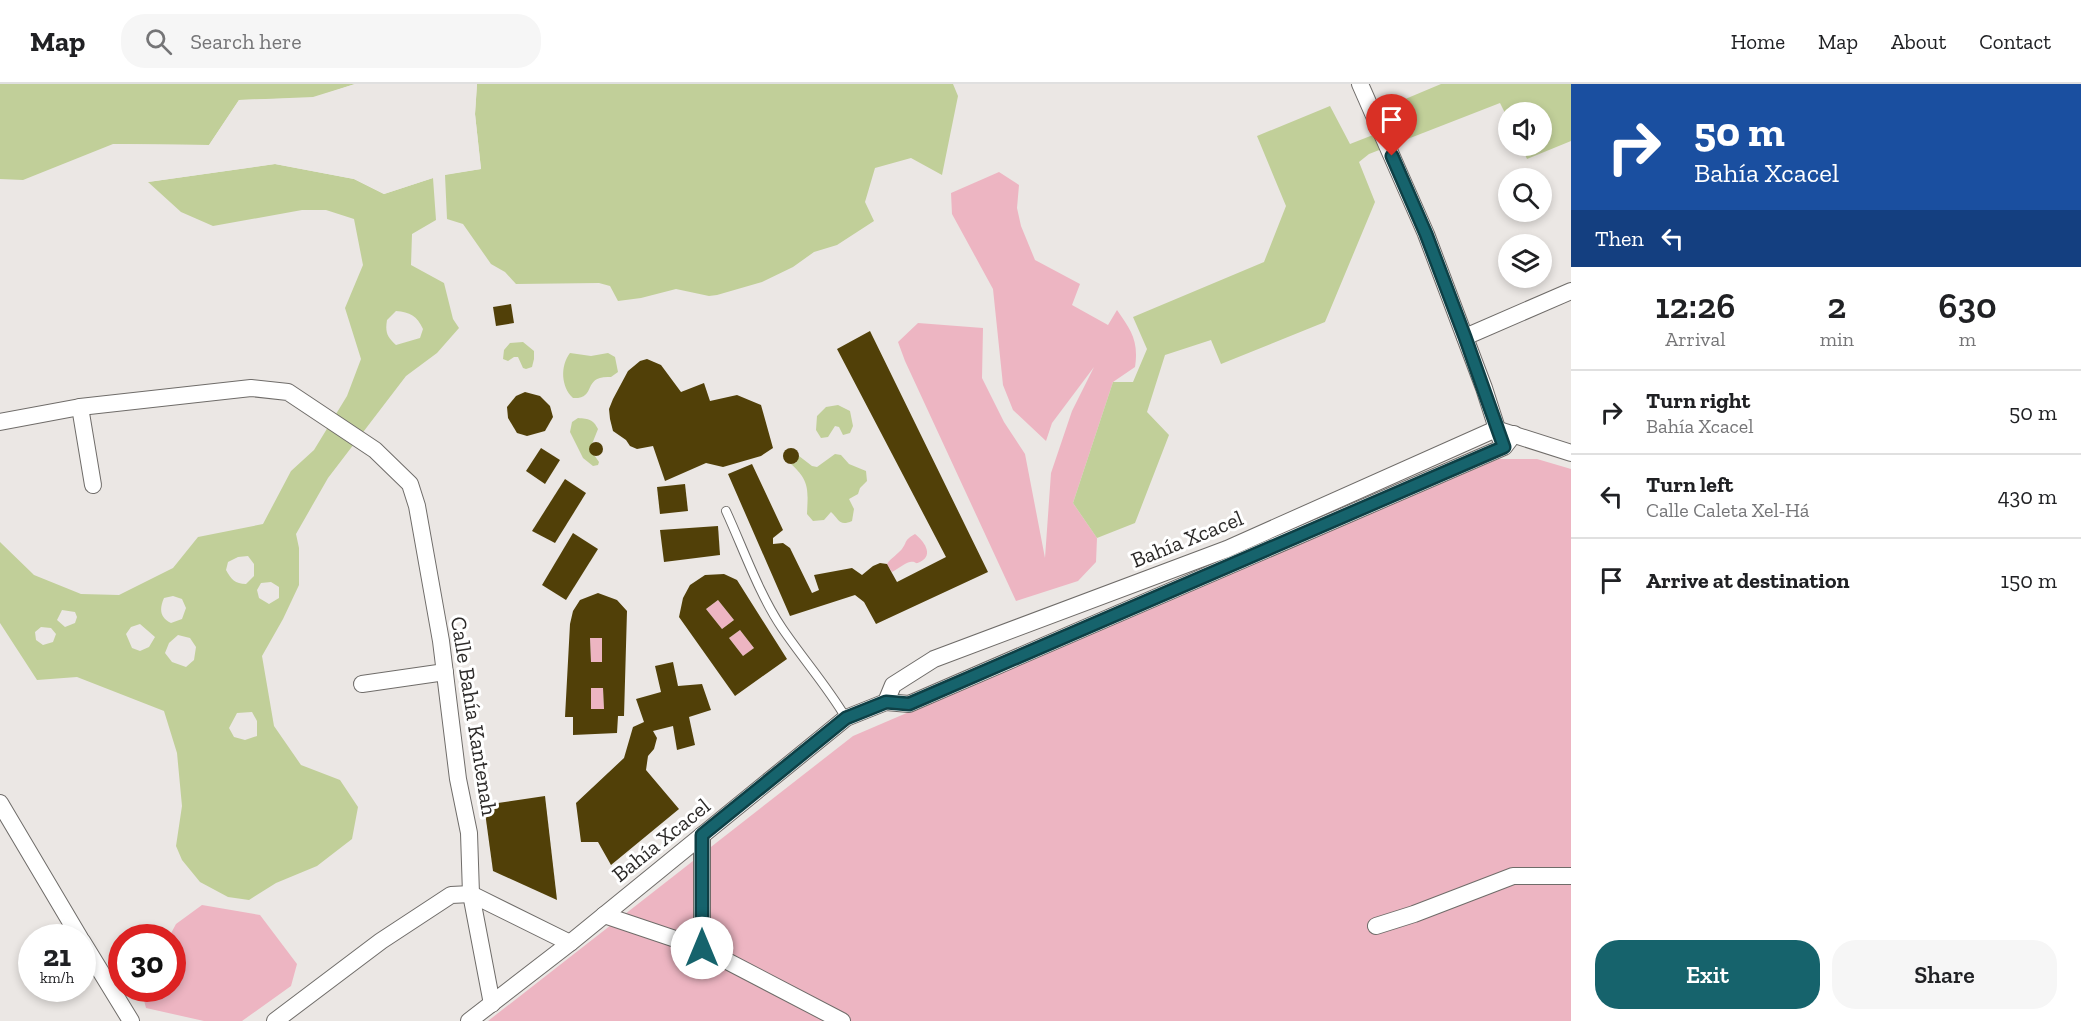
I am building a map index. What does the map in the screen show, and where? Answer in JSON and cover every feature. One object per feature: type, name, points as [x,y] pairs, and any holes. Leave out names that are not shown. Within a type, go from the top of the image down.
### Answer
[{"type":"street","points":[[1360,84],[1426,234],[1484,388],[1496,429],[1509,441],[1571,453]]},
{"type":"street","points":[[1465,337],[1571,291]]},
{"type":"street","name":"Calle Bahía Kantenah","points":[[80,407],[251,388],[288,392],[375,450],[410,484],[417,506],[445,672],[458,779],[469,833],[471,894],[492,1004]]},
{"type":"street","points":[[0,422],[80,407],[93,485]]},
{"type":"street","name":"Bahía Xcacel","points":[[886,702],[893,685],[934,659],[969,648],[1227,549],[1496,429]]},
{"type":"street","name":"Bahía Xcacel","points":[[469,1021],[570,943],[846,718],[886,702],[909,704],[1509,441]]},
{"type":"street","points":[[362,684],[445,672]]},
{"type":"street","points":[[0,803],[72,924]]},
{"type":"street","points":[[702,835],[702,948]]},
{"type":"street","points":[[1376,926],[1513,876],[1571,876]]},
{"type":"street","points":[[275,1021],[381,941],[451,895],[471,894],[570,943]]},
{"type":"street","points":[[604,915],[702,948],[842,1021]]},
{"type":"street","points":[[96,964],[131,1021]]},
{"type":"lane","points":[[726,511],[770,608],[782,628],[832,694],[846,718]]},
{"type":"shaded area","points":[[0,84],[355,84],[313,98],[239,100],[209,145],[113,144],[23,180],[0,179]]},
{"type":"shaded area","points":[[477,84],[953,84],[958,96],[942,175],[911,158],[875,168],[865,202],[874,221],[837,245],[814,252],[793,267],[762,282],[717,295],[709,296],[676,289],[618,301],[610,286],[599,283],[516,284],[505,272],[491,264],[463,224],[447,219],[445,175],[481,169],[475,114]]},
{"type":"shaded area","points":[[1441,84],[1571,84],[1571,141],[1552,149],[1552,102],[1498,102],[1369,154],[1359,162],[1375,202],[1325,322],[1221,364],[1211,340],[1165,355],[1147,412],[1169,435],[1135,523],[1097,538],[1073,503],[1113,382],[1133,382],[1147,349],[1133,317],[1264,262],[1286,206],[1257,136],[1330,106],[1350,144],[1401,124],[1391,105]]},
{"type":"shaded area","points":[[275,164],[354,179],[384,194],[433,178],[436,220],[412,234],[411,265],[444,283],[453,319],[459,328],[437,353],[406,376],[328,478],[296,534],[299,548],[299,585],[262,656],[274,726],[301,765],[340,780],[358,807],[352,839],[317,866],[276,883],[249,900],[228,897],[200,882],[182,860],[176,846],[182,806],[177,753],[164,711],[77,677],[37,680],[0,623],[0,542],[34,575],[81,594],[119,595],[173,568],[198,537],[263,524],[291,471],[314,450],[347,396],[361,359],[345,308],[363,265],[354,219],[326,210],[302,210],[213,226],[181,212],[148,182]],"holes":[[[396,311],[416,318],[423,329],[420,338],[396,345],[387,331],[387,320]],[[248,556],[254,564],[254,576],[246,584],[236,582],[226,570],[228,562],[238,557]],[[271,582],[279,587],[279,598],[269,604],[259,598],[257,590],[261,583]],[[173,596],[182,599],[186,608],[182,619],[171,623],[167,621],[162,613],[164,598]],[[62,610],[75,612],[77,617],[75,623],[65,627],[57,620]],[[140,624],[155,637],[149,647],[140,651],[132,648],[126,634],[131,627]],[[41,627],[51,628],[56,634],[53,642],[43,645],[36,640],[35,632]],[[178,635],[190,638],[196,647],[194,660],[186,667],[172,662],[165,653],[169,643]],[[252,712],[257,721],[257,736],[245,740],[234,737],[229,728],[237,713]]]},
{"type":"shaded area","points":[[999,172],[1019,185],[1017,208],[1021,226],[1035,260],[1080,284],[1072,305],[1108,325],[1117,310],[1130,330],[1136,350],[1135,367],[1113,382],[1073,503],[1097,538],[1096,562],[1078,581],[1016,601],[898,342],[918,323],[983,328],[982,378],[1004,422],[1025,454],[1045,558],[1051,473],[1072,411],[1094,367],[1052,423],[1046,441],[1013,410],[1003,385],[993,289],[952,214],[951,193]]},
{"type":"shaded area","points":[[523,342],[534,351],[532,367],[526,369],[523,368],[518,357],[508,361],[503,359],[504,350],[510,343]]},
{"type":"shaded area","points":[[570,353],[591,356],[608,353],[615,357],[618,372],[611,377],[596,380],[585,395],[573,398],[566,388],[563,376]]},
{"type":"shaded area","points":[[838,405],[850,411],[853,426],[850,433],[843,435],[839,427],[835,426],[828,437],[821,438],[816,430],[817,416],[826,407]]},
{"type":"shaded area","points":[[578,418],[590,420],[598,429],[590,449],[599,462],[598,465],[593,466],[583,458],[570,432],[572,422]]},
{"type":"shaded area","points":[[835,454],[841,455],[849,464],[866,471],[867,481],[858,494],[849,499],[854,509],[852,521],[842,523],[831,512],[824,520],[813,521],[807,514],[805,481],[791,464],[796,463],[799,456],[817,467]]},
{"type":"shaded area","points":[[1498,459],[1537,459],[1571,469],[1571,1021],[488,1021],[853,736]]},
{"type":"shaded area","points":[[915,534],[924,544],[927,556],[920,562],[908,563],[892,572],[887,564]]},
{"type":"shaded area","points":[[718,600],[734,620],[722,629],[706,609]]},
{"type":"shaded area","points":[[740,630],[754,648],[743,656],[729,638]]},
{"type":"shaded area","points":[[590,638],[602,638],[602,662],[591,662]]},
{"type":"shaded area","points":[[591,688],[603,688],[604,709],[591,709]]},
{"type":"shaded area","points":[[202,905],[260,915],[297,964],[291,986],[242,1021],[204,1021],[146,1008],[144,1002],[186,1002],[186,924],[176,924]]},
{"type":"pier","points":[[358,84],[356,87],[313,100],[241,103],[210,148],[116,147],[113,144],[209,145],[239,100],[313,97]]},
{"type":"pier","points":[[474,84],[477,84],[475,114],[481,169],[442,175],[444,172],[477,167],[472,115]]},
{"type":"pier","points":[[275,161],[355,176],[384,191],[432,175],[436,177],[384,194],[354,179],[275,164],[148,182],[146,180]]},
{"type":"building","points":[[511,304],[514,323],[496,326],[493,307]]},
{"type":"building","points":[[870,331],[988,572],[876,624],[864,602],[855,595],[790,616],[728,474],[752,464],[783,530],[773,538],[773,544],[783,543],[790,548],[812,593],[819,590],[814,575],[852,568],[862,575],[880,563],[887,564],[897,582],[946,557],[837,349]]},
{"type":"building","points":[[647,359],[661,365],[681,392],[704,383],[710,401],[737,395],[761,405],[773,448],[761,456],[723,467],[706,463],[665,481],[653,446],[637,449],[630,446],[626,440],[613,431],[610,419],[609,409],[628,371],[640,361]]},
{"type":"building","points":[[525,392],[540,396],[550,406],[553,417],[545,431],[527,436],[517,433],[508,418],[507,407],[516,396]]},
{"type":"building","points":[[596,442],[601,444],[603,449],[601,454],[596,456],[591,454],[589,449],[591,444]]},
{"type":"building","points":[[541,448],[560,460],[545,484],[526,471]]},
{"type":"building","points":[[791,448],[799,456],[791,464],[783,456]]},
{"type":"building","points":[[565,479],[586,493],[555,543],[532,531]]},
{"type":"building","points":[[685,484],[688,511],[660,514],[657,487]]},
{"type":"building","points":[[718,526],[720,555],[664,562],[660,530]]},
{"type":"building","points":[[573,533],[598,549],[566,600],[542,585]]},
{"type":"building","points":[[724,574],[737,580],[787,659],[735,696],[679,617],[683,598],[690,585],[705,575]],"holes":[[[718,600],[734,620],[722,629],[706,609]],[[740,630],[754,648],[743,656],[729,638]]]},
{"type":"building","points":[[598,593],[617,600],[627,611],[624,716],[618,716],[617,733],[573,735],[573,717],[565,717],[570,624],[573,611],[580,600]],"holes":[[[590,638],[602,638],[602,662],[591,662]],[[591,688],[603,688],[604,709],[591,709]]]},
{"type":"building","points":[[673,662],[678,686],[702,684],[711,710],[689,717],[695,745],[677,750],[673,726],[653,731],[657,738],[654,749],[648,756],[646,770],[679,809],[611,865],[598,842],[581,842],[576,803],[624,758],[633,727],[644,722],[636,699],[661,692],[655,666]]},
{"type":"building","points":[[545,796],[557,900],[493,871],[484,805]]},
{"type":"route","points":[[702,948],[702,835],[846,718],[886,702],[909,704],[1504,447],[1426,234],[1392,156]]}]
